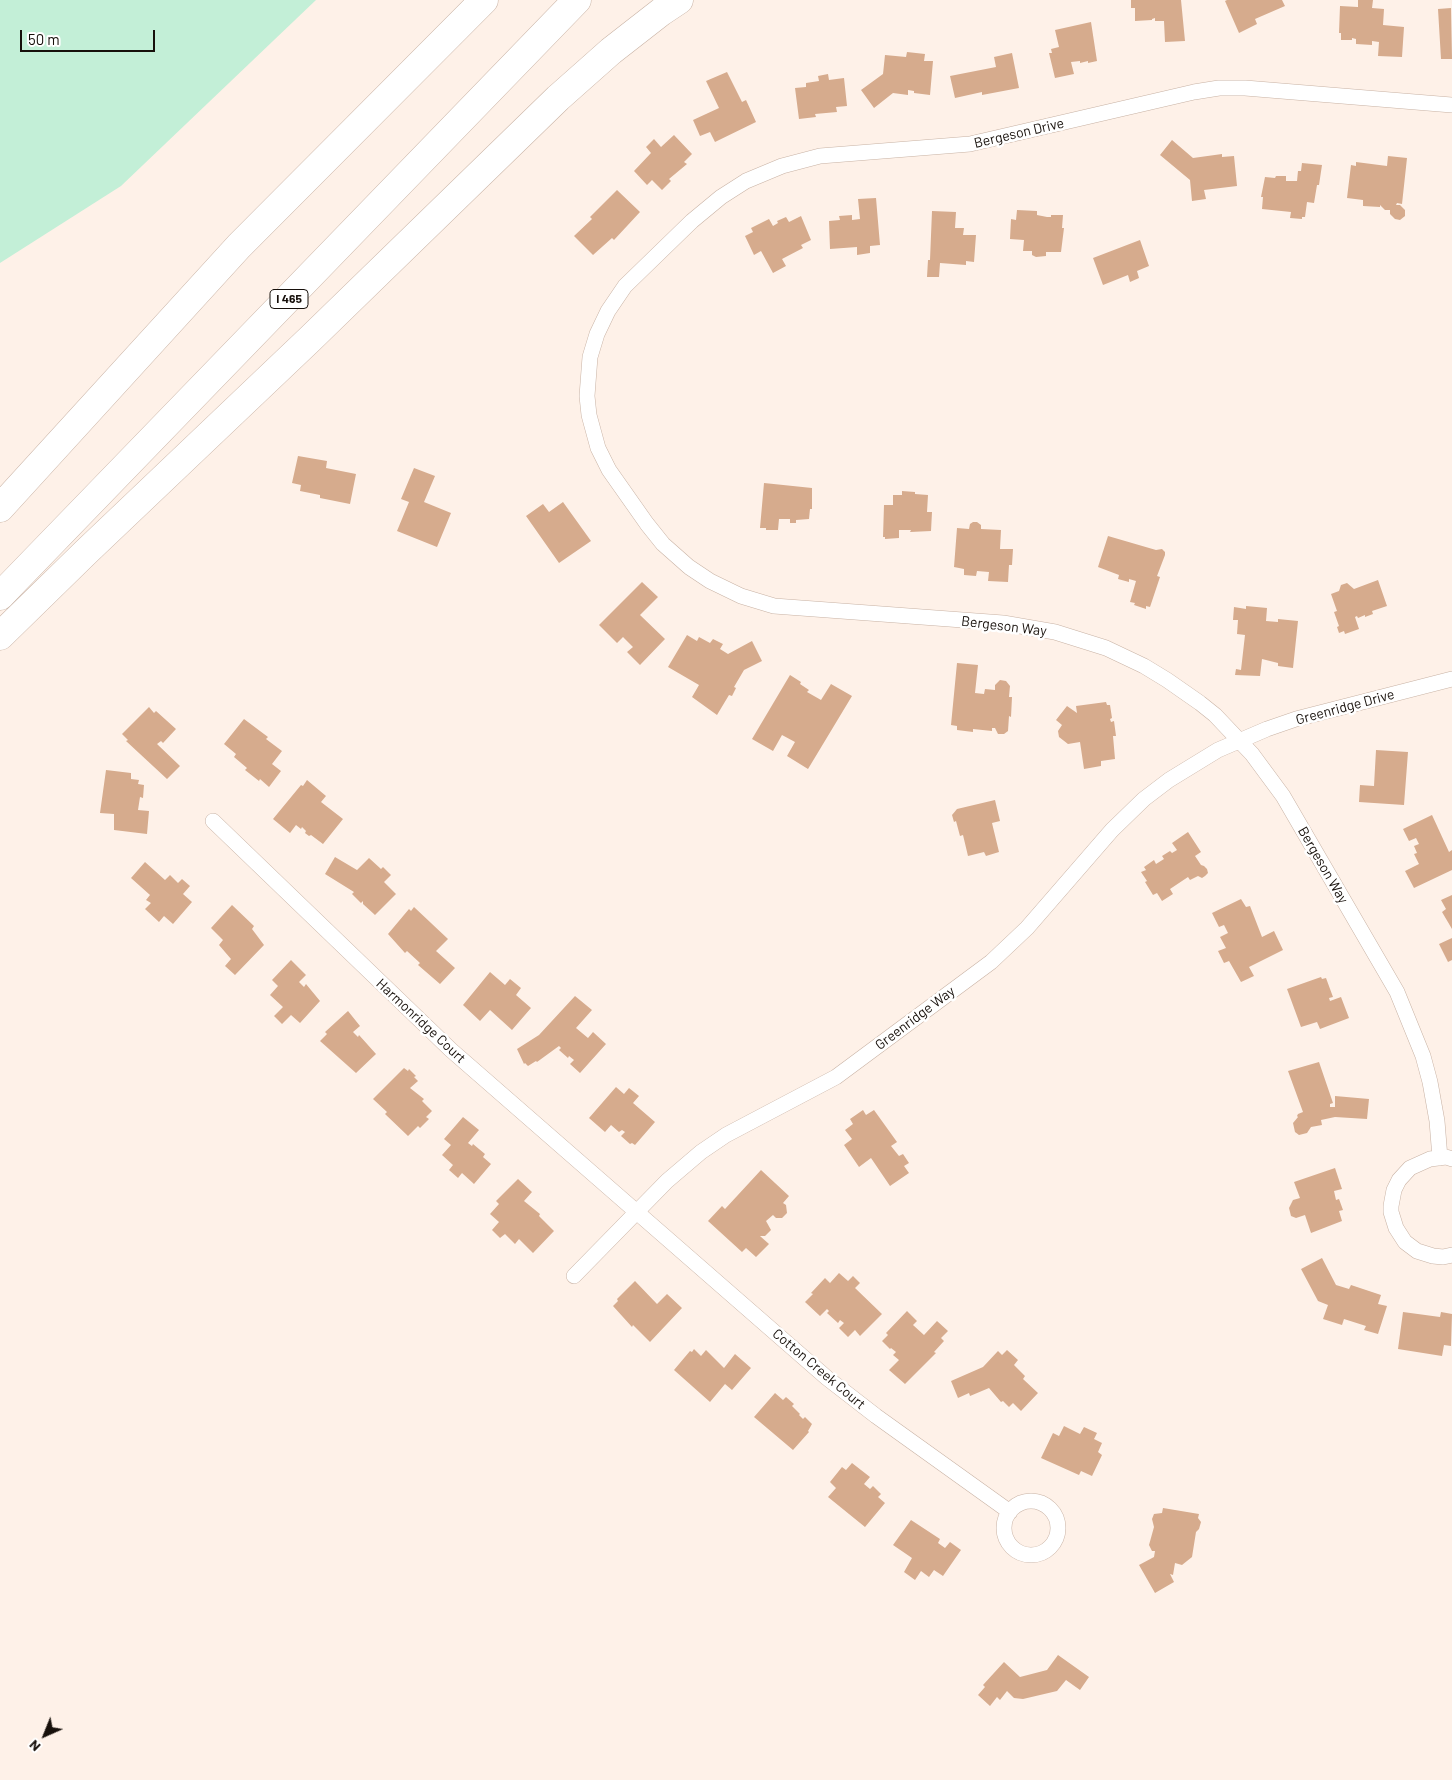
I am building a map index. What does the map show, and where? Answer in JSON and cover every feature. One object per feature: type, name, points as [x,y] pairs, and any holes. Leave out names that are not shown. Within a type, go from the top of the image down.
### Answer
[{"type":"highway","points":[[0,508],[239,246],[457,0]]},
{"type":"highway","points":[[239,246],[484,0]]},
{"type":"highway","name":"I 465","points":[[0,596],[577,0]]},
{"type":"highway","points":[[0,636],[558,98],[611,51],[679,0]]},
{"type":"street","name":"Bergeson Drive","points":[[625,286],[692,221],[721,196],[764,173],[796,161],[847,153],[970,144],[1194,92],[1219,88],[1245,88],[1452,105]]},
{"type":"street","name":"Bergeson Way","points":[[625,286],[608,310],[595,341],[588,374],[587,396],[589,415],[598,448],[609,470],[652,531],[663,544],[689,567],[703,577],[741,596],[774,606],[1021,625],[1088,641],[1120,654],[1167,680],[1200,703],[1240,740],[1259,762],[1283,796],[1397,992],[1423,1056],[1446,1158],[1425,1160],[1406,1172],[1394,1190],[1391,1212],[1398,1232],[1412,1248],[1433,1256],[1443,1257],[1452,1255]]},
{"type":"street","name":"Greenridge Drive","points":[[1240,740],[1296,719],[1452,679]]},
{"type":"street","name":"Greenridge Way","points":[[574,1276],[672,1175],[726,1135],[836,1077],[991,962],[1032,923],[1103,839],[1127,814],[1180,773],[1218,750],[1240,740]]},
{"type":"street","name":"Harmonridge Court","points":[[213,821],[451,1050],[637,1213]]},
{"type":"street","name":"Cotton Creek Court","points":[[637,1213],[849,1396],[1010,1512]]},
{"type":"green space","points":[[0,0],[316,0],[121,186],[0,263]]},
{"type":"building","points":[[1131,0],[1181,0],[1185,41],[1165,42],[1164,21],[1155,21],[1155,18],[1152,20],[1135,21],[1135,8],[1131,8]]},
{"type":"building","points":[[1282,0],[1285,6],[1255,19],[1257,24],[1239,33],[1225,1]]},
{"type":"building","points":[[1358,0],[1373,0],[1372,8],[1384,9],[1383,25],[1404,27],[1402,57],[1378,56],[1379,42],[1372,41],[1372,45],[1356,44],[1356,39],[1352,38],[1352,40],[1341,40],[1341,33],[1339,33],[1340,6],[1358,7]]},
{"type":"building","points":[[1451,8],[1452,59],[1441,59],[1438,9]]},
{"type":"building","points":[[1091,22],[1097,61],[1088,63],[1088,61],[1080,63],[1080,61],[1071,62],[1074,74],[1055,78],[1049,53],[1052,53],[1051,49],[1059,47],[1055,30]]},
{"type":"building","points":[[907,52],[925,54],[924,61],[933,61],[930,95],[914,93],[914,91],[908,90],[908,95],[893,93],[874,108],[861,90],[883,74],[885,55],[906,57]]},
{"type":"building","points":[[1012,53],[1019,88],[982,95],[982,92],[955,98],[950,76],[996,67],[994,57]]},
{"type":"building","points":[[727,72],[742,102],[746,100],[756,122],[715,142],[710,132],[700,136],[693,120],[719,108],[706,81]]},
{"type":"building","points":[[828,74],[829,80],[844,78],[847,106],[836,107],[837,112],[815,114],[816,117],[799,119],[795,88],[806,87],[806,83],[819,81],[818,76]]},
{"type":"building","points":[[674,135],[692,154],[684,162],[687,164],[669,179],[671,181],[662,190],[652,180],[647,185],[634,171],[651,153],[646,147],[654,139],[661,147]]},
{"type":"building","points":[[1172,140],[1193,158],[1222,154],[1222,157],[1234,156],[1237,186],[1204,190],[1206,199],[1192,201],[1190,180],[1160,155]]},
{"type":"building","points":[[1388,156],[1407,158],[1402,204],[1397,203],[1396,205],[1400,205],[1405,210],[1405,216],[1400,220],[1395,219],[1390,214],[1390,210],[1385,210],[1380,205],[1380,207],[1363,206],[1363,200],[1347,198],[1351,165],[1356,166],[1356,162],[1387,166]]},
{"type":"building","points":[[1302,163],[1322,165],[1314,203],[1307,202],[1305,217],[1302,217],[1302,219],[1290,218],[1291,212],[1262,209],[1263,197],[1261,197],[1265,177],[1286,176],[1286,181],[1297,181],[1298,171],[1301,171]]},
{"type":"building","points":[[617,190],[640,212],[614,240],[612,238],[593,255],[574,236],[592,219],[590,217]]},
{"type":"building","points":[[876,198],[880,245],[870,246],[870,253],[857,255],[857,247],[830,249],[829,221],[840,220],[839,216],[852,215],[852,220],[860,219],[858,199]]},
{"type":"building","points":[[1017,210],[1037,211],[1037,215],[1047,217],[1063,215],[1062,228],[1064,228],[1061,252],[1046,252],[1046,256],[1036,257],[1032,255],[1032,251],[1023,251],[1024,240],[1010,239],[1011,219],[1016,220]]},
{"type":"building","points":[[932,211],[956,212],[955,228],[964,228],[963,235],[976,235],[974,262],[966,261],[966,265],[940,263],[939,277],[927,277],[928,260],[930,260]]},
{"type":"building","points":[[801,216],[811,240],[801,245],[803,248],[782,259],[786,266],[773,273],[761,251],[754,255],[745,236],[753,232],[751,228],[769,219],[773,226],[778,223],[777,221],[786,217],[789,222]]},
{"type":"building","points":[[1140,240],[1149,266],[1137,271],[1139,278],[1130,282],[1128,275],[1103,285],[1093,258]]},
{"type":"building","points":[[298,456],[327,461],[326,468],[356,474],[350,504],[320,498],[320,495],[300,491],[301,485],[292,483]]},
{"type":"building","points":[[414,468],[435,476],[424,502],[451,513],[437,547],[397,531],[409,502],[401,499]]},
{"type":"building","points":[[764,483],[812,488],[812,509],[810,509],[809,519],[796,520],[796,523],[790,523],[790,519],[779,519],[778,530],[760,528]]},
{"type":"building","points":[[902,491],[928,495],[927,512],[932,512],[931,531],[910,532],[911,530],[899,530],[899,538],[885,539],[883,537],[884,505],[893,505],[893,495],[902,495]]},
{"type":"building","points":[[563,502],[591,541],[559,563],[526,516],[543,504],[549,512]]},
{"type":"building","points":[[973,522],[981,525],[981,529],[1001,530],[1000,549],[1013,549],[1012,565],[1009,565],[1008,582],[988,581],[989,572],[977,571],[976,576],[964,575],[964,569],[954,567],[957,528],[969,529],[970,524]]},
{"type":"building","points":[[1108,536],[1156,550],[1162,549],[1165,552],[1157,576],[1160,577],[1150,607],[1146,606],[1146,609],[1130,602],[1136,581],[1129,579],[1129,582],[1118,579],[1119,575],[1098,567]]},
{"type":"building","points":[[1378,580],[1387,606],[1372,611],[1373,614],[1365,617],[1365,615],[1358,618],[1357,616],[1355,617],[1359,629],[1345,634],[1344,631],[1339,633],[1337,627],[1339,626],[1334,612],[1337,611],[1331,594],[1339,591],[1341,585],[1347,583],[1354,589]]},
{"type":"building","points":[[642,582],[658,597],[640,615],[665,639],[640,665],[627,652],[633,647],[623,637],[617,643],[599,625]]},
{"type":"building","points":[[1246,606],[1267,608],[1266,621],[1278,622],[1278,619],[1298,621],[1293,668],[1278,666],[1278,663],[1262,659],[1260,676],[1235,675],[1236,669],[1241,670],[1245,635],[1237,634],[1238,620],[1233,620],[1234,607],[1246,609]]},
{"type":"building","points":[[687,635],[697,641],[699,637],[710,643],[713,639],[723,644],[720,649],[728,654],[752,641],[762,661],[744,670],[734,687],[736,688],[732,696],[729,695],[717,715],[692,697],[699,685],[668,667]]},
{"type":"building","points":[[957,663],[978,665],[975,693],[984,694],[985,689],[995,690],[995,685],[1000,680],[1006,681],[1010,686],[1009,697],[1012,697],[1011,717],[1009,716],[1008,731],[1004,734],[998,734],[995,728],[992,728],[992,731],[973,729],[973,732],[957,730],[957,726],[951,725]]},
{"type":"building","points":[[790,675],[809,690],[807,692],[821,700],[831,684],[852,696],[808,769],[787,756],[795,742],[782,735],[773,751],[752,739]]},
{"type":"building","points":[[1106,702],[1107,705],[1110,705],[1111,722],[1114,721],[1116,736],[1113,736],[1115,759],[1101,761],[1101,766],[1084,769],[1080,742],[1068,744],[1059,737],[1058,731],[1062,725],[1056,720],[1067,706],[1077,713],[1076,706]]},
{"type":"building","points":[[149,707],[176,729],[163,743],[161,741],[157,744],[180,766],[167,779],[126,741],[128,740],[122,734]]},
{"type":"building","points":[[244,719],[268,737],[266,739],[282,751],[272,764],[281,771],[269,787],[245,770],[247,768],[234,757],[236,754],[224,744]]},
{"type":"building","points":[[1376,750],[1408,752],[1404,805],[1359,802],[1360,785],[1374,786]]},
{"type":"building","points":[[106,770],[131,773],[131,779],[139,780],[138,784],[144,785],[143,798],[140,797],[138,810],[149,811],[147,834],[114,830],[114,814],[100,813]]},
{"type":"building","points":[[307,780],[326,796],[321,802],[343,819],[323,844],[305,833],[306,831],[302,827],[301,829],[296,825],[290,833],[273,819]]},
{"type":"building","points":[[995,800],[1000,821],[992,823],[999,852],[986,856],[984,852],[968,856],[963,835],[960,836],[956,821],[954,822],[952,815],[957,809]]},
{"type":"building","points":[[1432,815],[1449,852],[1452,850],[1452,870],[1414,888],[1405,871],[1419,864],[1414,854],[1417,853],[1414,846],[1419,844],[1416,838],[1409,841],[1403,829]]},
{"type":"building","points":[[1188,832],[1201,852],[1195,856],[1201,865],[1207,869],[1208,873],[1202,878],[1198,876],[1190,880],[1188,877],[1170,889],[1173,894],[1162,901],[1157,893],[1153,895],[1141,872],[1146,870],[1144,867],[1154,860],[1156,864],[1164,859],[1162,856],[1170,851],[1172,853],[1177,850],[1172,843]]},
{"type":"building","points":[[335,857],[357,870],[369,858],[391,875],[384,882],[396,894],[375,915],[363,904],[363,901],[361,903],[352,894],[354,892],[325,874]]},
{"type":"building","points":[[145,862],[165,880],[170,875],[178,883],[182,879],[190,886],[183,894],[192,902],[173,924],[164,916],[159,922],[145,909],[151,903],[146,900],[150,895],[131,878]]},
{"type":"building","points":[[1452,895],[1452,929],[1442,912],[1446,909],[1441,900]]},
{"type":"building","points":[[1241,899],[1246,907],[1250,906],[1262,937],[1274,931],[1283,950],[1249,967],[1254,976],[1241,982],[1229,961],[1224,963],[1218,951],[1226,948],[1220,937],[1228,933],[1224,925],[1219,927],[1212,913]]},
{"type":"building","points":[[232,905],[254,926],[252,929],[264,945],[235,975],[225,966],[231,959],[219,945],[223,940],[211,928]]},
{"type":"building","points":[[414,907],[448,939],[436,951],[455,968],[440,984],[418,965],[420,963],[407,951],[405,953],[388,934],[409,909],[411,911]]},
{"type":"building","points":[[1452,938],[1452,960],[1448,962],[1439,944]]},
{"type":"building","points":[[291,960],[306,975],[299,982],[304,987],[306,984],[320,1001],[300,1023],[291,1015],[282,1024],[274,1016],[283,1007],[270,995],[278,986],[272,980]]},
{"type":"building","points":[[490,972],[505,985],[510,979],[521,988],[516,995],[531,1008],[512,1030],[490,1010],[480,1021],[463,1005]]},
{"type":"building","points":[[1321,977],[1322,979],[1326,978],[1333,997],[1329,998],[1330,1001],[1341,997],[1349,1018],[1320,1029],[1317,1022],[1301,1027],[1287,989]]},
{"type":"building","points":[[575,996],[592,1010],[576,1028],[588,1038],[593,1032],[606,1044],[580,1073],[570,1064],[574,1060],[569,1056],[568,1058],[559,1050],[561,1048],[559,1046],[537,1062],[528,1066],[524,1064],[517,1049],[539,1035]]},
{"type":"building","points":[[348,1011],[360,1026],[353,1032],[358,1037],[359,1035],[376,1054],[356,1073],[320,1041],[327,1034],[325,1032]]},
{"type":"building","points":[[1319,1062],[1333,1103],[1330,1104],[1330,1107],[1335,1107],[1335,1096],[1369,1099],[1367,1119],[1335,1117],[1321,1120],[1322,1125],[1311,1127],[1307,1133],[1299,1135],[1295,1132],[1293,1123],[1298,1114],[1303,1112],[1288,1071]]},
{"type":"building","points":[[404,1068],[408,1071],[409,1069],[418,1081],[410,1088],[424,1099],[422,1101],[432,1111],[426,1117],[429,1119],[408,1136],[385,1114],[387,1112],[373,1099]]},
{"type":"building","points":[[616,1087],[624,1094],[629,1088],[639,1096],[633,1103],[655,1122],[635,1145],[630,1144],[621,1136],[625,1132],[622,1130],[619,1132],[611,1125],[605,1132],[589,1118]]},
{"type":"building","points":[[863,1110],[866,1115],[874,1110],[897,1142],[891,1146],[899,1156],[903,1154],[909,1163],[904,1166],[909,1173],[890,1186],[871,1158],[859,1167],[844,1145],[852,1139],[845,1130],[853,1124],[850,1119]]},
{"type":"building","points":[[463,1117],[479,1130],[468,1143],[472,1146],[473,1144],[485,1154],[483,1157],[491,1164],[474,1184],[462,1173],[458,1178],[449,1170],[453,1165],[442,1155],[451,1145],[444,1139]]},
{"type":"building","points":[[1335,1168],[1342,1189],[1334,1191],[1336,1200],[1339,1199],[1343,1210],[1339,1211],[1342,1221],[1311,1233],[1305,1215],[1296,1218],[1291,1216],[1289,1208],[1293,1200],[1300,1198],[1294,1182]]},
{"type":"building","points":[[761,1170],[789,1196],[783,1203],[786,1205],[787,1213],[782,1218],[776,1218],[773,1215],[766,1221],[771,1230],[765,1236],[760,1236],[769,1244],[756,1257],[746,1248],[742,1252],[708,1221],[722,1206],[725,1209]]},
{"type":"building","points":[[518,1179],[532,1192],[524,1201],[540,1214],[539,1216],[554,1231],[533,1253],[519,1239],[515,1244],[505,1234],[500,1238],[492,1230],[499,1222],[490,1214],[499,1204],[496,1201]]},
{"type":"building","points":[[1322,1258],[1336,1285],[1349,1289],[1351,1285],[1381,1295],[1378,1304],[1387,1306],[1378,1334],[1364,1330],[1366,1326],[1344,1319],[1342,1325],[1323,1319],[1328,1305],[1318,1301],[1301,1269]]},
{"type":"building","points":[[839,1273],[848,1281],[853,1276],[860,1283],[855,1288],[882,1314],[860,1336],[855,1330],[848,1337],[839,1328],[844,1323],[840,1320],[838,1323],[827,1313],[829,1311],[827,1309],[820,1316],[805,1302],[825,1278],[830,1283]]},
{"type":"building","points":[[635,1281],[657,1304],[667,1294],[682,1308],[650,1342],[633,1325],[632,1327],[613,1306],[618,1301],[617,1299]]},
{"type":"building","points":[[907,1311],[917,1321],[913,1325],[924,1335],[937,1321],[948,1331],[941,1338],[944,1341],[934,1352],[936,1353],[905,1384],[889,1370],[899,1360],[893,1355],[896,1352],[882,1341],[888,1335],[886,1333]]},
{"type":"building","points":[[1403,1312],[1440,1317],[1441,1312],[1452,1314],[1451,1346],[1444,1345],[1442,1356],[1398,1349]]},
{"type":"building","points":[[694,1349],[701,1356],[706,1350],[724,1368],[735,1354],[751,1368],[732,1390],[725,1384],[710,1402],[674,1370],[690,1351],[692,1352]]},
{"type":"building","points":[[1007,1350],[1018,1360],[1014,1365],[1025,1376],[1023,1379],[1038,1393],[1021,1411],[1013,1403],[1009,1407],[1003,1401],[1001,1402],[989,1388],[970,1396],[969,1393],[958,1398],[951,1381],[983,1367],[998,1351],[1002,1355]]},
{"type":"building","points":[[775,1393],[783,1400],[786,1397],[794,1404],[792,1406],[799,1415],[803,1419],[805,1417],[812,1424],[809,1432],[793,1450],[754,1417]]},
{"type":"building","points":[[1064,1426],[1080,1434],[1084,1427],[1097,1433],[1094,1439],[1102,1443],[1098,1452],[1102,1455],[1092,1476],[1081,1471],[1079,1475],[1041,1458],[1053,1433],[1059,1436]]},
{"type":"building","points":[[852,1463],[870,1477],[864,1484],[870,1489],[873,1486],[881,1494],[878,1497],[885,1503],[865,1527],[828,1497],[836,1488],[830,1482],[842,1467],[846,1470]]},
{"type":"building","points":[[1163,1508],[1199,1514],[1198,1518],[1201,1522],[1196,1532],[1192,1557],[1182,1565],[1175,1563],[1173,1575],[1170,1574],[1174,1582],[1155,1593],[1139,1565],[1154,1557],[1155,1551],[1152,1551],[1149,1545],[1154,1527],[1152,1519],[1154,1514],[1162,1513]]},
{"type":"building","points":[[911,1520],[940,1539],[938,1543],[945,1548],[950,1542],[961,1550],[943,1576],[934,1570],[929,1577],[921,1571],[915,1580],[904,1572],[912,1558],[893,1545]]},
{"type":"building","points":[[1058,1655],[1089,1677],[1080,1690],[1066,1680],[1057,1691],[1023,1699],[1014,1698],[1007,1691],[1000,1700],[997,1697],[990,1706],[978,1695],[985,1687],[983,1685],[1004,1662],[1020,1677],[1047,1670]]}]
